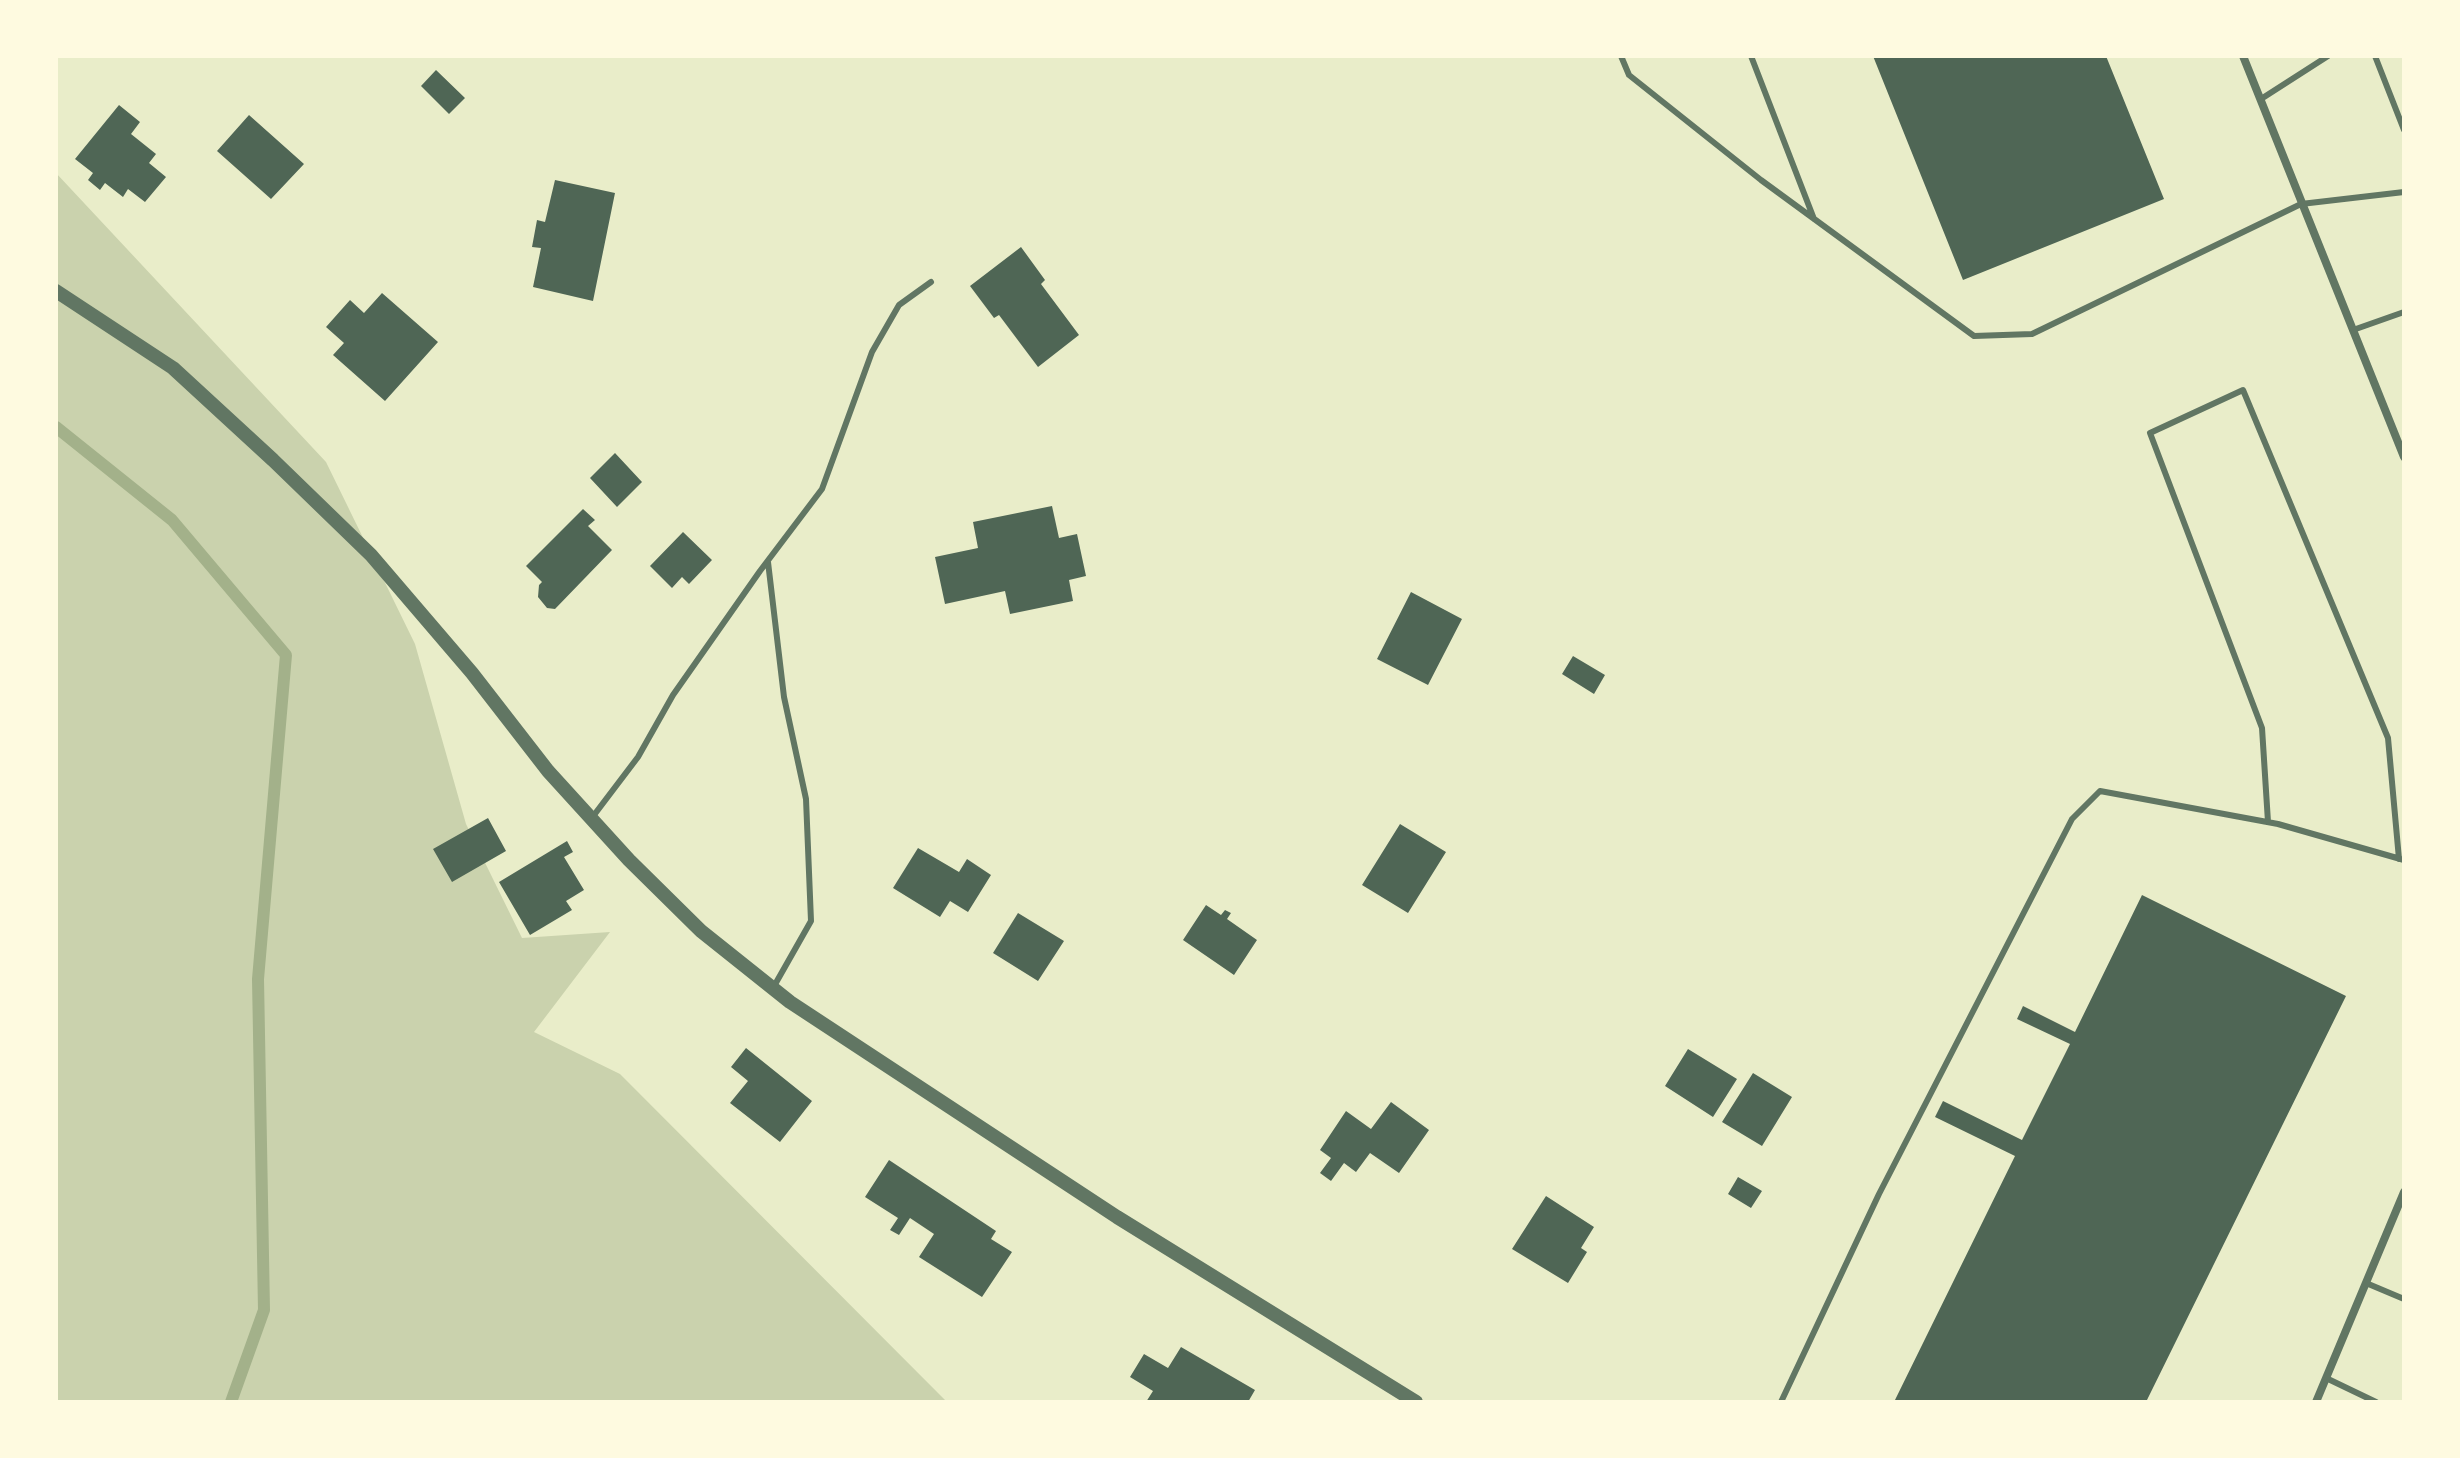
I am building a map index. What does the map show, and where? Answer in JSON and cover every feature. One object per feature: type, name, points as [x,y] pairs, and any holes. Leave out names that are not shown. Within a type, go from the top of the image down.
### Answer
[{"type":"street","points":[[2243,56],[2404,457]]},
{"type":"street","points":[[56,291],[173,368],[360,544],[472,673],[548,771],[629,860],[701,931],[773,988],[1117,1217],[1416,1402]]},
{"type":"street","points":[[2316,1402],[2404,1192]]},
{"type":"lane","points":[[1621,56],[1629,75],[1814,219],[1974,336],[2032,334],[2301,204],[2404,192]]},
{"type":"lane","points":[[1751,56],[1814,219]]},
{"type":"lane","points":[[2261,99],[2328,56]]},
{"type":"lane","points":[[2375,56],[2404,130]]},
{"type":"lane","points":[[591,819],[638,757],[673,695],[822,489],[872,352],[899,305],[931,282]]},
{"type":"lane","points":[[2353,330],[2404,312]]},
{"type":"lane","points":[[1781,1402],[1879,1194],[2072,819],[2100,791],[2268,822],[2402,859],[2388,738],[2243,390],[2150,433],[2262,728],[2268,822]]},
{"type":"lane","points":[[768,562],[784,697],[806,799],[811,921],[773,988]]},
{"type":"lane","points":[[2366,1283],[2404,1299]]},
{"type":"lane","points":[[2326,1378],[2376,1402]]},
{"type":"green space","points":[[56,173],[326,462],[415,644],[466,824],[522,938],[610,932],[534,1032],[620,1074],[947,1402],[56,1402]]},
{"type":"building","points":[[1873,56],[2106,56],[2164,199],[1963,280]]},
{"type":"building","points":[[436,70],[465,98],[449,114],[421,86]]},
{"type":"building","points":[[119,105],[140,122],[131,134],[156,154],[149,163],[166,177],[145,202],[128,189],[123,197],[105,183],[100,190],[88,180],[93,173],[75,159]]},
{"type":"building","points":[[249,115],[304,164],[271,199],[217,151]]},
{"type":"building","points":[[555,180],[615,193],[593,301],[533,287],[541,248],[532,247],[537,220],[545,222]]},
{"type":"building","points":[[1021,247],[1045,280],[1041,284],[1079,335],[1038,367],[999,315],[994,318],[970,286]]},
{"type":"building","points":[[382,293],[438,342],[385,401],[333,355],[344,343],[326,327],[350,300],[364,313]]},
{"type":"building","points":[[615,453],[642,482],[617,507],[590,478]]},
{"type":"building","points":[[1052,506],[1059,538],[1077,534],[1086,576],[1069,580],[1073,601],[1010,614],[1005,591],[945,604],[935,557],[978,548],[973,522]]},
{"type":"building","points":[[583,509],[595,520],[588,526],[612,550],[555,609],[547,608],[538,597],[542,582],[526,566]]},
{"type":"building","points":[[683,532],[712,560],[689,584],[682,577],[672,588],[650,566]]},
{"type":"building","points":[[1411,592],[1462,619],[1428,685],[1377,659]]},
{"type":"building","points":[[1573,656],[1605,675],[1594,694],[1562,674]]},
{"type":"building","points":[[488,818],[506,851],[452,882],[433,849]]},
{"type":"building","points":[[1400,824],[1446,852],[1408,913],[1362,885]]},
{"type":"building","points":[[567,841],[573,852],[564,857],[584,890],[566,901],[572,910],[530,935],[499,882]]},
{"type":"building","points":[[918,848],[959,872],[967,859],[991,875],[968,912],[950,901],[940,917],[893,888]]},
{"type":"building","points":[[2142,895],[2346,996],[2146,1402],[1894,1402],[2015,1156],[1935,1117],[1943,1101],[2022,1140],[2070,1044],[2017,1019],[2023,1006],[2075,1032]]},
{"type":"building","points":[[1206,905],[1221,915],[1225,910],[1231,913],[1227,919],[1257,940],[1234,975],[1183,940]]},
{"type":"building","points":[[1018,913],[1064,941],[1038,981],[993,953]]},
{"type":"building","points":[[746,1048],[812,1101],[780,1142],[730,1103],[748,1081],[731,1067]]},
{"type":"building","points":[[1688,1049],[1737,1079],[1713,1117],[1665,1086]]},
{"type":"building","points":[[1753,1073],[1792,1097],[1762,1146],[1722,1122]]},
{"type":"building","points":[[1391,1102],[1429,1130],[1399,1173],[1370,1153],[1356,1172],[1344,1163],[1331,1181],[1320,1173],[1331,1158],[1320,1150],[1346,1111],[1371,1129]]},
{"type":"building","points":[[889,1160],[996,1231],[991,1239],[1012,1252],[982,1297],[919,1257],[934,1234],[910,1218],[899,1235],[890,1230],[898,1218],[865,1197]]},
{"type":"building","points":[[1738,1177],[1762,1191],[1751,1208],[1728,1194]]},
{"type":"building","points":[[1546,1196],[1594,1227],[1581,1248],[1587,1252],[1568,1283],[1512,1249]]},
{"type":"building","points":[[1181,1347],[1255,1390],[1248,1402],[1146,1402],[1153,1391],[1130,1377],[1144,1354],[1168,1368]]},
{"type":"waterway","points":[[56,427],[172,520],[286,655],[258,979],[264,1310],[231,1402]]}]
